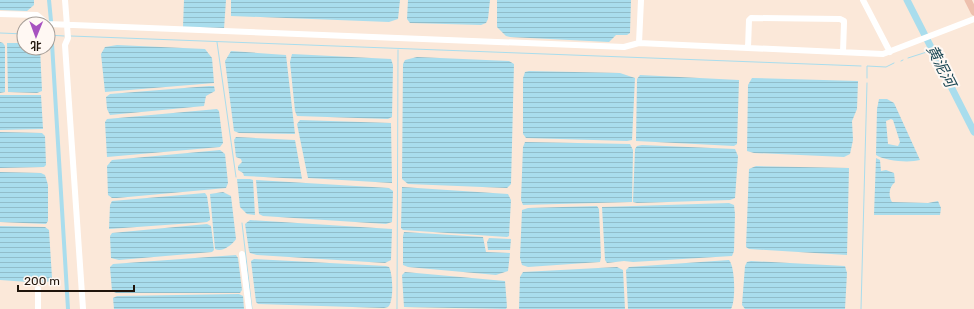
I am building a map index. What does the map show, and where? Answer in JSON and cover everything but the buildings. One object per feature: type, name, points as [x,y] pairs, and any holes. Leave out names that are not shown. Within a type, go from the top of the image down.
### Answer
[{"type":"main road","points":[[968,0],[974,12]]},
{"type":"street","points":[[65,0],[68,38],[65,45],[83,309]]},
{"type":"street","points":[[639,43],[640,0]]},
{"type":"street","points":[[863,0],[890,52]]},
{"type":"street","points":[[0,14],[37,15],[48,24],[624,47],[639,43],[883,54],[974,19]]},
{"type":"street","points":[[748,48],[749,20],[751,18],[840,19],[844,21],[843,52]]},
{"type":"street","points":[[242,254],[249,309]]},
{"type":"street","points":[[38,289],[38,309]]},
{"type":"water","points":[[0,0],[34,0],[34,5],[27,11],[0,10]]},
{"type":"water","points":[[184,0],[226,0],[224,29],[183,27]]},
{"type":"water","points":[[231,0],[400,0],[398,19],[389,22],[231,16]]},
{"type":"water","points":[[408,0],[490,0],[488,19],[486,23],[481,25],[410,23],[407,19]]},
{"type":"water","points":[[497,0],[631,0],[630,33],[627,35],[616,35],[609,42],[510,37],[506,36],[497,27]]},
{"type":"water","points":[[0,42],[5,46],[5,92],[0,93]]},
{"type":"water","points":[[7,43],[16,43],[16,56],[40,56],[42,91],[37,93],[8,92]]},
{"type":"water","points":[[117,45],[205,49],[212,58],[214,83],[105,92],[101,54],[105,47]]},
{"type":"water","points":[[231,51],[286,55],[295,134],[239,133],[234,131],[225,61]]},
{"type":"water","points":[[292,54],[391,59],[393,65],[392,117],[388,119],[297,116],[295,111],[290,62]]},
{"type":"water","points":[[417,57],[509,61],[514,64],[511,184],[507,188],[408,184],[402,179],[403,64],[405,60]]},
{"type":"water","points":[[525,72],[620,73],[635,78],[632,140],[526,138],[523,134],[523,78]]},
{"type":"water","points":[[640,75],[739,80],[737,144],[734,146],[636,141],[637,79]]},
{"type":"water","points":[[752,78],[858,81],[857,109],[852,121],[853,140],[850,154],[844,157],[754,153],[747,151],[748,85]]},
{"type":"water","points":[[214,86],[215,91],[206,96],[204,106],[110,115],[107,109],[106,97],[110,94]]},
{"type":"water","points":[[0,95],[41,95],[43,129],[0,130]]},
{"type":"water","points":[[879,99],[887,99],[894,103],[920,160],[897,161],[885,159],[876,155],[877,109]],"holes":[[[891,119],[893,120],[900,142],[898,146],[888,144],[886,121]]]},
{"type":"water","points":[[217,109],[219,111],[223,143],[220,147],[107,157],[105,122],[107,119]]},
{"type":"water","points":[[300,120],[391,123],[392,183],[308,178],[297,124]]},
{"type":"water","points":[[0,132],[42,133],[45,136],[46,165],[44,167],[0,168]]},
{"type":"water","points":[[236,137],[295,140],[302,179],[244,176],[243,173],[238,170],[238,166],[242,162],[241,159],[236,157],[234,140]]},
{"type":"water","points":[[525,142],[630,144],[633,150],[632,202],[523,205],[521,200],[523,147]]},
{"type":"water","points":[[637,146],[735,149],[738,156],[735,198],[730,200],[633,202],[635,149]]},
{"type":"water","points":[[220,150],[225,154],[228,183],[226,188],[117,198],[112,198],[108,195],[107,166],[112,160]]},
{"type":"water","points":[[876,158],[880,160],[881,171],[886,170],[894,173],[895,182],[891,186],[890,191],[892,202],[928,203],[938,201],[941,208],[940,215],[874,215]]},
{"type":"water","points":[[756,166],[849,168],[847,255],[749,249],[746,247],[749,169]]},
{"type":"water","points":[[0,172],[41,173],[45,175],[48,185],[48,221],[46,224],[0,222]]},
{"type":"water","points":[[237,179],[253,180],[255,215],[247,214],[240,207]]},
{"type":"water","points":[[256,180],[389,188],[393,191],[392,222],[386,224],[263,216],[259,214]]},
{"type":"water","points":[[402,187],[508,194],[511,200],[509,236],[403,230],[401,228]]},
{"type":"water","points":[[223,192],[231,196],[236,239],[227,248],[218,250],[215,249],[210,194]]},
{"type":"water","points":[[205,193],[207,196],[210,217],[210,220],[207,222],[109,229],[110,205],[112,201]]},
{"type":"water","points":[[729,203],[734,205],[735,214],[734,251],[732,256],[607,263],[605,260],[602,207]]},
{"type":"water","points":[[597,206],[599,209],[600,262],[528,267],[522,265],[520,258],[522,210],[528,208]]},
{"type":"water","points":[[250,220],[392,229],[391,260],[385,263],[257,255],[250,253],[249,251],[245,224]]},
{"type":"water","points":[[207,224],[211,226],[214,250],[212,252],[119,260],[111,258],[110,236],[112,233]]},
{"type":"water","points":[[0,226],[45,227],[49,230],[51,281],[42,283],[0,280]]},
{"type":"water","points":[[404,232],[483,237],[486,252],[510,253],[508,271],[496,275],[408,267],[403,265]]},
{"type":"water","points":[[489,238],[511,239],[510,250],[488,250],[487,242]]},
{"type":"water","points":[[236,255],[238,258],[242,290],[240,293],[116,293],[112,291],[110,267],[113,264]]},
{"type":"water","points":[[254,259],[386,266],[389,267],[392,281],[390,304],[388,307],[384,308],[258,304],[256,302],[251,261]]},
{"type":"water","points":[[729,260],[733,269],[734,284],[734,299],[731,309],[628,309],[626,270],[629,267]]},
{"type":"water","points":[[747,262],[845,266],[847,273],[845,309],[745,309],[742,305],[745,266]]},
{"type":"water","points":[[617,267],[623,270],[625,309],[519,309],[520,277],[523,272]]},
{"type":"water","points":[[405,272],[505,281],[507,307],[506,309],[404,307],[402,275]]},
{"type":"water","points":[[239,294],[243,296],[244,309],[114,309],[113,298],[117,296]]},
{"type":"waterway","points":[[49,0],[51,16]]},
{"type":"waterway","name":"黄泥河","points":[[907,0],[974,132]]},
{"type":"waterway","points":[[0,33],[16,34]]},
{"type":"waterway","points":[[56,36],[64,36]]},
{"type":"waterway","points":[[71,36],[861,66]]},
{"type":"waterway","points":[[217,42],[236,177]]},
{"type":"waterway","points":[[397,309],[398,50]]},
{"type":"waterway","points":[[908,58],[933,50]]},
{"type":"waterway","points":[[53,56],[68,309]]},
{"type":"waterway","points":[[867,78],[867,66],[886,67],[894,63]]},
{"type":"waterway","points":[[861,309],[867,83]]},
{"type":"waterway","points":[[242,223],[252,309]]}]
